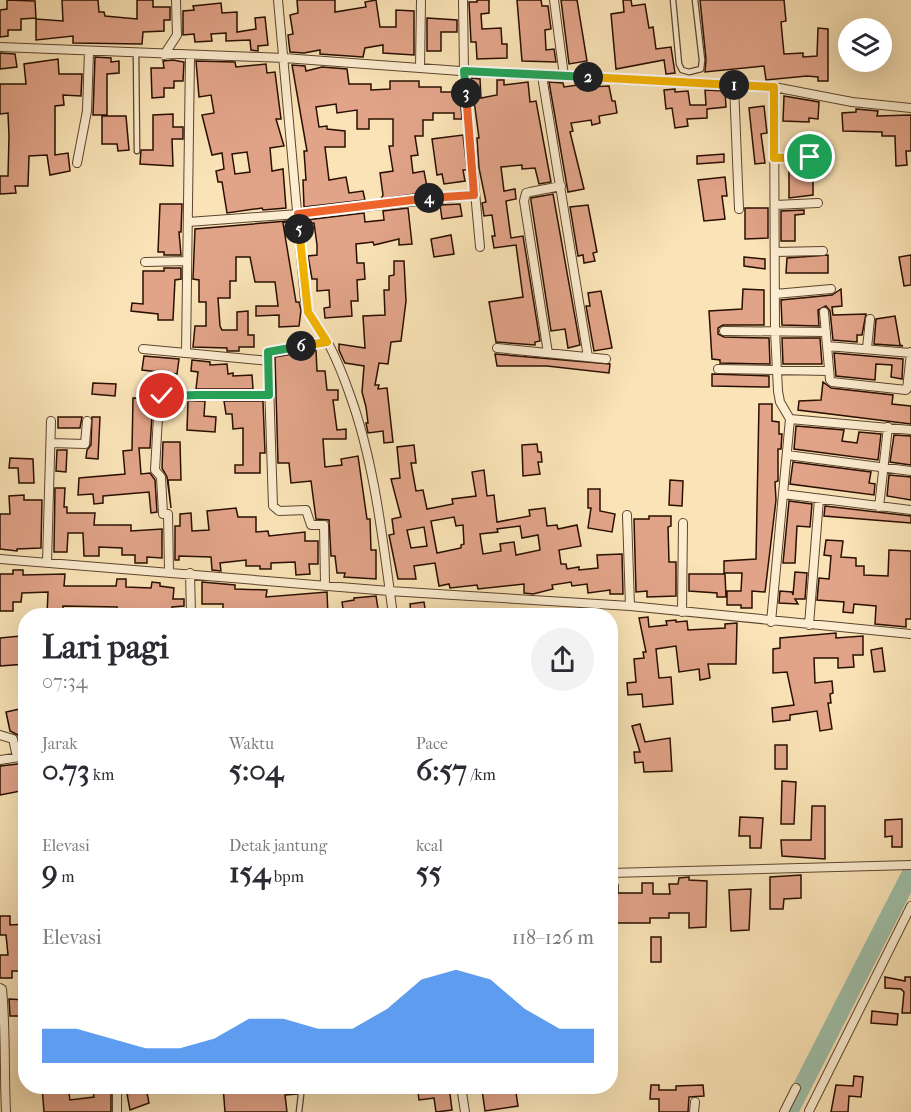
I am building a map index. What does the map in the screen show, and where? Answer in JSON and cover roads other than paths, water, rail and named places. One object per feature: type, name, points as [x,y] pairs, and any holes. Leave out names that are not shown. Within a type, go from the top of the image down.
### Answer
[{"type":"street","points":[[164,55],[177,35],[176,0]]},
{"type":"street","points":[[278,0],[308,312],[327,342],[351,395],[366,448],[392,608]]},
{"type":"street","points":[[420,68],[421,0]]},
{"type":"street","points":[[463,0],[464,71],[480,247]]},
{"type":"street","points":[[554,0],[564,76]]},
{"type":"street","points":[[0,47],[284,58],[542,76],[774,87],[852,102],[911,108]]},
{"type":"street","points":[[78,163],[87,111],[90,51]]},
{"type":"street","points":[[186,352],[190,56]]},
{"type":"street","points":[[542,76],[588,357]]},
{"type":"street","points":[[734,85],[739,209]]},
{"type":"street","points":[[771,622],[790,419],[780,402],[775,332],[774,87]]},
{"type":"street","points":[[774,158],[810,157]]},
{"type":"street","points":[[548,353],[524,201],[526,193],[561,186]]},
{"type":"street","points":[[188,222],[298,214],[474,195]]},
{"type":"street","points":[[775,205],[818,203]]},
{"type":"street","points":[[775,252],[823,251]]},
{"type":"street","points":[[145,262],[188,261]]},
{"type":"street","points":[[775,294],[831,289]]},
{"type":"street","points":[[824,312],[829,372],[832,382],[906,390],[911,353],[827,346]]},
{"type":"street","points":[[867,348],[870,319]]},
{"type":"street","points":[[724,331],[826,332]]},
{"type":"street","points":[[324,584],[324,525],[311,525],[306,510],[279,511],[273,506],[268,352],[327,342]]},
{"type":"street","points":[[496,348],[606,359]]},
{"type":"street","points":[[143,349],[269,361]]},
{"type":"street","points":[[718,369],[829,372]]},
{"type":"street","points":[[169,571],[168,514],[163,514],[161,477],[155,470],[159,399],[164,395],[269,395]]},
{"type":"street","points":[[790,419],[911,430]]},
{"type":"street","points":[[47,562],[51,421]]},
{"type":"street","points":[[51,443],[85,444],[87,421]]},
{"type":"street","points":[[879,507],[888,427]]},
{"type":"street","points":[[787,455],[911,471]]},
{"type":"street","points":[[783,494],[911,510]]},
{"type":"street","points":[[809,625],[819,500]]},
{"type":"street","points":[[627,515],[630,606]]},
{"type":"street","points":[[682,612],[683,524]]},
{"type":"street","points":[[0,559],[169,571],[389,591],[630,606],[771,622],[911,634]]},
{"type":"street","points":[[190,573],[191,608]]},
{"type":"street","points":[[0,735],[13,739],[18,750]]},
{"type":"street","points":[[0,760],[18,757]]},
{"type":"street","points":[[618,873],[911,865]]},
{"type":"street","points":[[809,1112],[911,906]]},
{"type":"street","points":[[0,988],[2,989],[6,1029],[2,1066],[6,1112]]},
{"type":"street","points":[[783,1112],[796,1088]]},
{"type":"street","points":[[117,1094],[117,1112]]},
{"type":"street","points":[[462,1094],[465,1112]]},
{"type":"street","points":[[694,1102],[694,1112]]},
{"type":"lane","points":[[673,0],[679,64],[682,70],[689,72],[700,69],[702,60],[695,0]]},
{"type":"lane","points":[[136,53],[137,151]]},
{"type":"lane","points":[[299,1112],[301,1094]]},
{"type":"waterway","points":[[789,1112],[911,873]]}]
